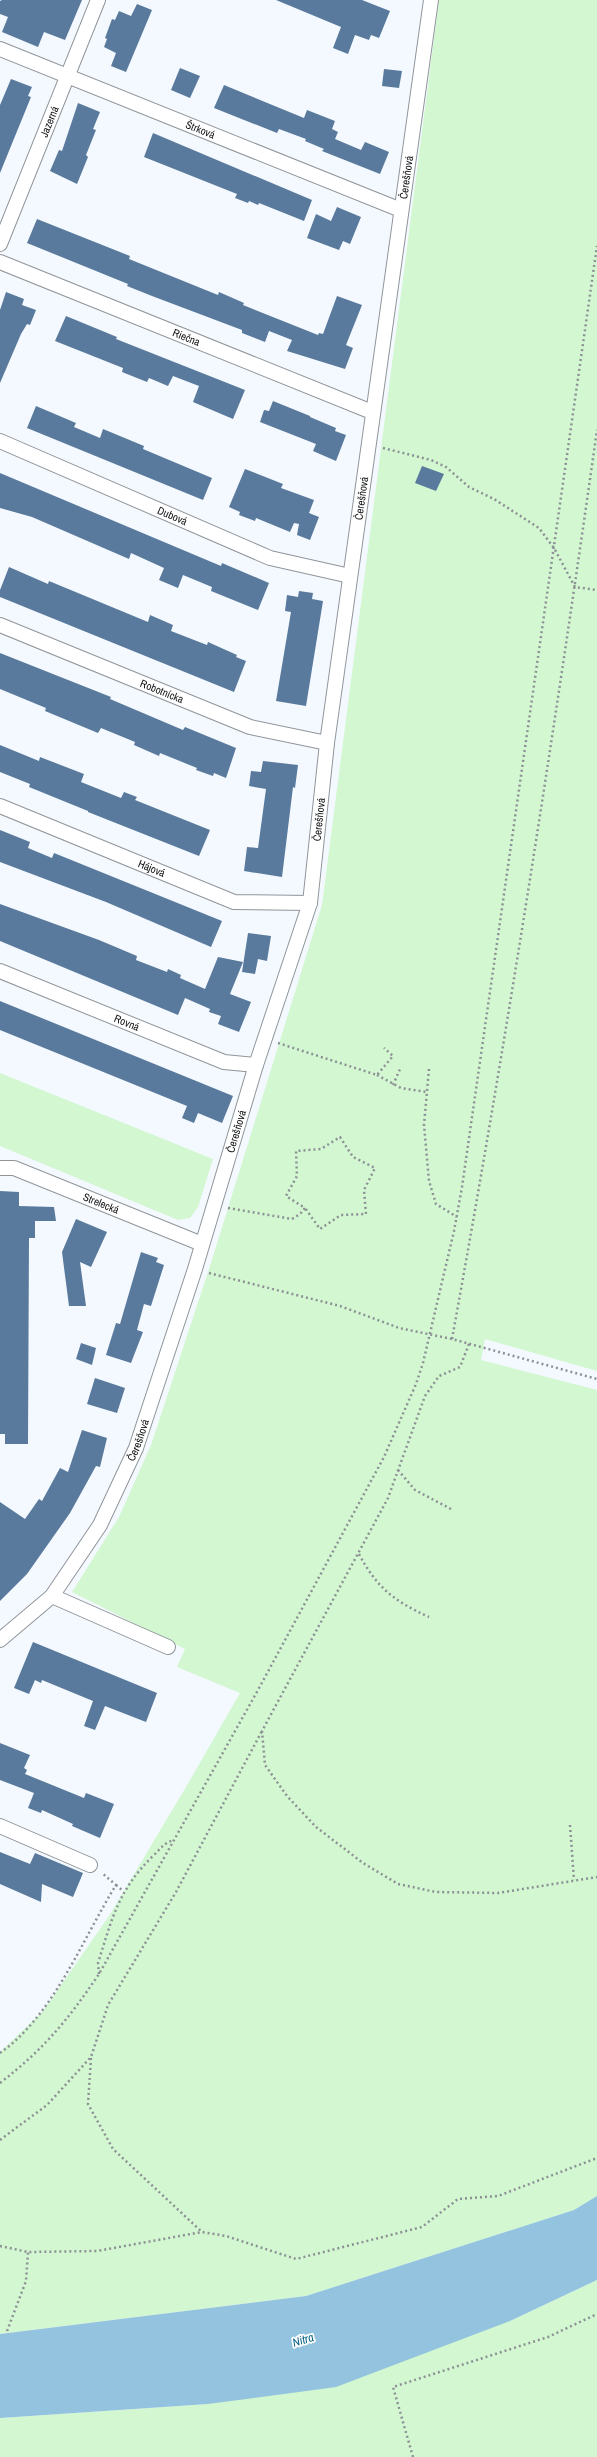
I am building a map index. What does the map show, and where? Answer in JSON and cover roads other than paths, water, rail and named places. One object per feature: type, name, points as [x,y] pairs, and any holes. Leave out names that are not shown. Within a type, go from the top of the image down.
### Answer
[{"type":"street","name":"Jazerná","points":[[0,244],[98,0]]},
{"type":"street","name":"Čerešňová","points":[[0,1640],[52,1596],[100,1525],[136,1448],[195,1269],[256,1065],[310,903],[327,743],[429,1]]},
{"type":"street","name":"Štrková","points":[[0,49],[401,210]]},
{"type":"street","name":"Riečna","points":[[0,262],[372,412]]},
{"type":"street","name":"Dubová","points":[[0,441],[270,558],[350,576]]},
{"type":"street","name":"Robotnícka","points":[[0,625],[250,726],[327,743]]},
{"type":"street","name":"Hájová","points":[[0,806],[234,902],[310,903]]},
{"type":"street","name":"Rovná","points":[[0,971],[224,1062],[256,1065]]},
{"type":"street","name":"Strelecká","points":[[0,1168],[14,1168],[202,1244]]},
{"type":"street","points":[[52,1596],[168,1647]]},
{"type":"street","points":[[0,1826],[90,1865]]},
{"type":"water","name":"Nitra","points":[[597,2196],[597,2280],[510,2321],[336,2387],[208,2404],[0,2418],[0,2334],[306,2296],[574,2210]]}]
